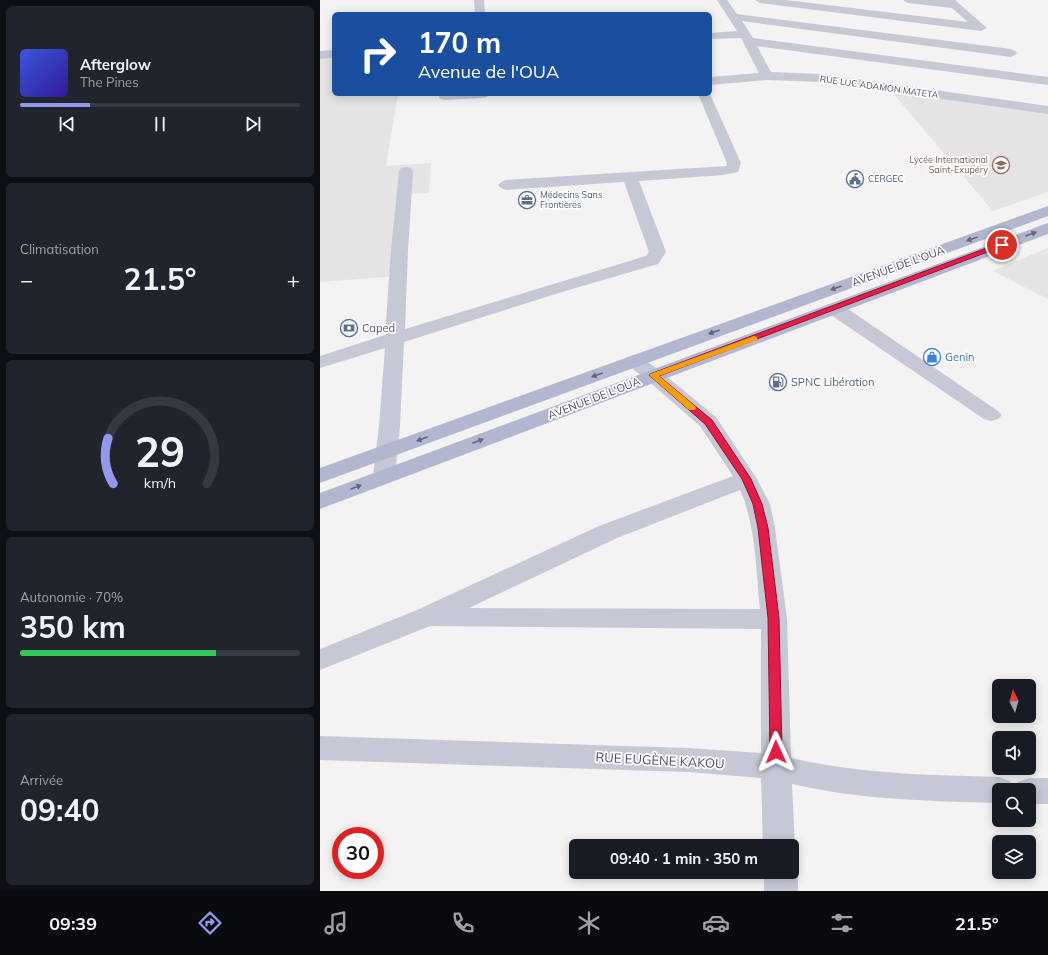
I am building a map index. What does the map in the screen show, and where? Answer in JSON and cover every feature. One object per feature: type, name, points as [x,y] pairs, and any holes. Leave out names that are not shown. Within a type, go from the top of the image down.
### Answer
[{"type":"main road","name":"AVENUE DE L'OUA","points":[[320,501],[644,368],[1048,211]]},
{"type":"main road","name":"AVENUE DE L'OUA","points":[[320,476],[387,452],[644,368],[835,309],[1048,228]]},
{"type":"street","points":[[479,0],[480,12]]},
{"type":"street","points":[[722,0],[746,38],[767,76]]},
{"type":"street","points":[[760,0],[980,27]]},
{"type":"street","points":[[908,0],[952,3],[1046,83]]},
{"type":"street","points":[[717,14],[1011,53]]},
{"type":"street","points":[[712,36],[746,38],[1046,83]]},
{"type":"street","points":[[320,55],[332,54]]},
{"type":"street","name":"RUE LUC ADAMON MATETA","points":[[712,81],[767,76],[821,78],[1048,110]]},
{"type":"street","points":[[506,185],[630,178],[733,169],[734,163],[705,96]]},
{"type":"street","points":[[384,476],[387,452],[406,171]]},
{"type":"street","points":[[320,362],[556,288],[652,260],[658,252],[630,178]]},
{"type":"street","points":[[835,309],[991,415]]},
{"type":"street","points":[[644,368],[708,422],[746,479],[758,504],[763,528],[774,618],[779,839]]},
{"type":"street","points":[[320,660],[426,617],[608,532],[746,479]]},
{"type":"street","points":[[426,617],[774,618]]},
{"type":"street","name":"RUE EUGÈNE KAKOU","points":[[320,748],[688,760],[776,767],[826,779],[920,788],[992,790]]},
{"type":"street","points":[[1036,791],[1048,791]]},
{"type":"street","points":[[780,879],[781,891]]},
{"type":"shaded area","points":[[332,58],[332,96],[398,96],[386,166],[431,163],[429,193],[405,194],[398,276],[320,282],[320,59]]},
{"type":"shaded area","name":"Lycée International Saint-Exupéry","points":[[892,92],[1048,113],[1048,192],[993,211]]},
{"type":"shaded area","points":[[1048,248],[1048,299],[993,271]]},
{"type":"slow traffic","points":[[692,408],[653,375],[754,338]]},
{"type":"place","name":"Lycée International Saint-Exupéry","points":[[1001,165]]},
{"type":"place","name":"CERGEC","points":[[855,179]]},
{"type":"place","name":"Médecins Sans Frontières","points":[[527,200]]},
{"type":"place","name":"Caped","points":[[349,328]]},
{"type":"place","name":"Genin","points":[[932,357]]},
{"type":"place","name":"SPNC Libération","points":[[778,382]]},
{"type":"route","points":[[776,752],[774,618],[763,528],[758,504],[746,479],[708,422],[653,375],[835,309],[1002,245]]}]
